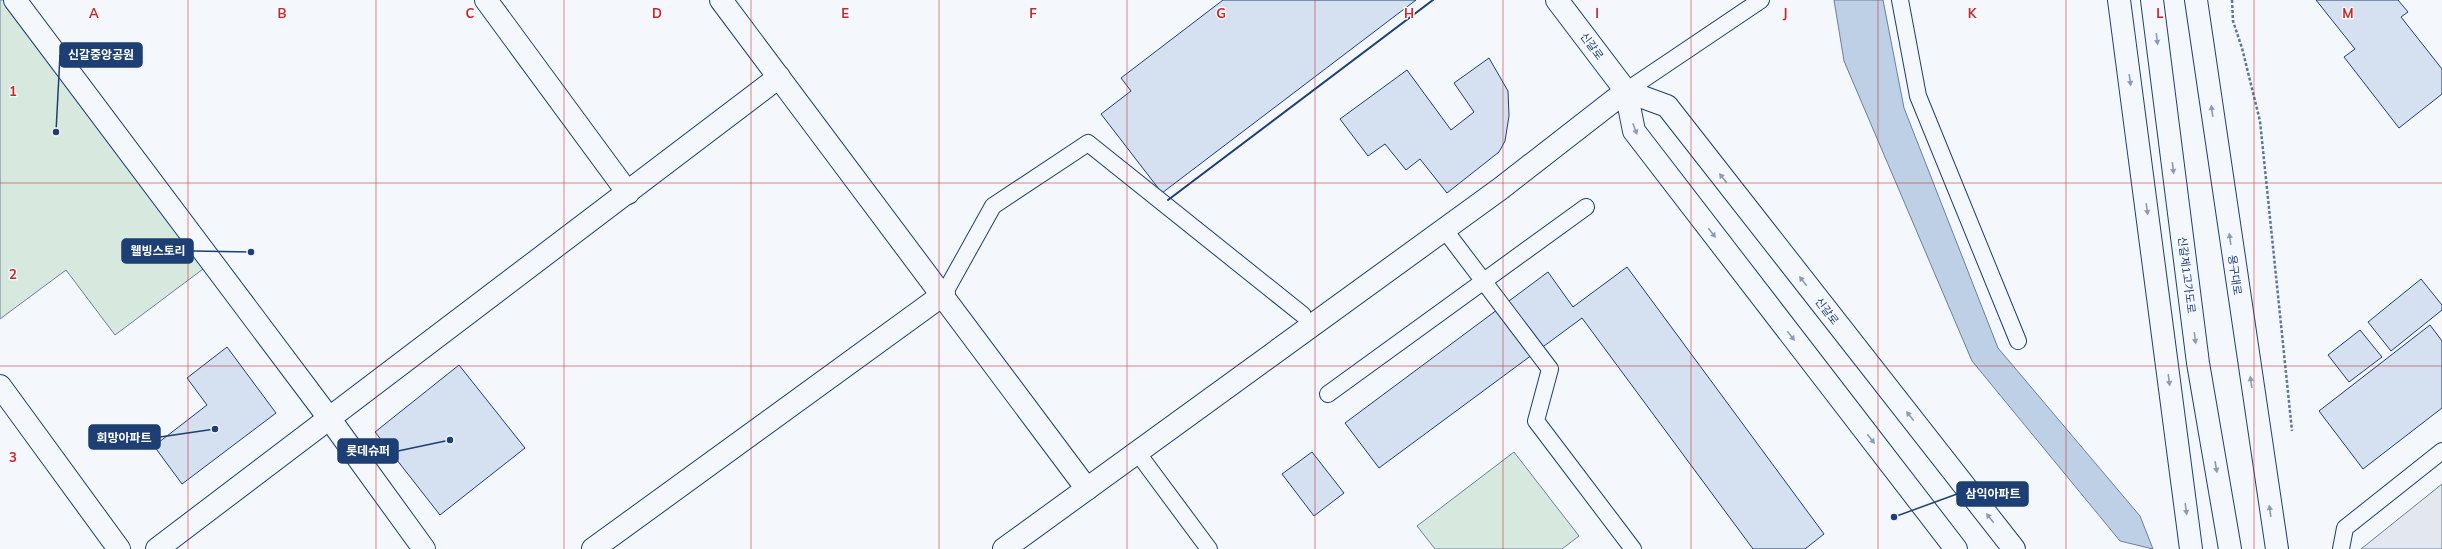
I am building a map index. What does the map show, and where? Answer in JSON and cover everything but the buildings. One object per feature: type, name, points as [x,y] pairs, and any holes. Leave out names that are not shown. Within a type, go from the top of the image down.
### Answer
[{"type":"street","points":[[15,0],[330,418],[424,549]]},
{"type":"street","points":[[486,0],[628,193]]},
{"type":"street","points":[[721,0],[944,294],[1087,489]]},
{"type":"street","name":"신갈로","points":[[1557,0],[1626,91],[1634,131],[1956,549]]},
{"type":"street","points":[[2119,0],[2192,549]]},
{"type":"street","name":"신갈제1고가도로","points":[[2152,0],[2198,363],[2230,549]]},
{"type":"street","name":"용구대로","points":[[2196,0],[2277,549]]},
{"type":"street","points":[[157,549],[779,77]]},
{"type":"street","points":[[1004,549],[1444,229],[1626,91]]},
{"type":"street","name":"신갈로","points":[[1626,91],[1667,106],[2014,549]]},
{"type":"street","points":[[593,549],[944,294]]},
{"type":"street","points":[[0,386],[119,549]]},
{"type":"lane","points":[[1626,91],[1761,0]]},
{"type":"lane","points":[[1900,0],[1918,96],[2018,341]]},
{"type":"lane","points":[[944,294],[993,206],[1088,143],[1303,315]]},
{"type":"lane","points":[[1328,394],[1586,207]]},
{"type":"lane","points":[[1444,229],[1550,369],[1536,421],[1633,549]]},
{"type":"lane","points":[[2341,549],[2345,528],[2442,451]]},
{"type":"lane","points":[[1137,452],[1209,549]]},
{"type":"path","points":[[2232,0],[2233,21],[2242,48],[2260,121],[2292,436]]},
{"type":"shaded area","points":[[0,0],[15,0],[211,263],[115,335],[66,270],[0,319]]},
{"type":"shaded area","points":[[1514,452],[1579,536],[1562,549],[1435,549],[1417,526]]},
{"type":"shaded area","points":[[2442,484],[2442,549],[2361,549]]},
{"type":"water","points":[[1834,0],[1883,0],[1904,108],[1998,348],[2140,516],[2153,549],[2120,541],[1972,361],[1844,61]]},
{"type":"wall","points":[[1168,200],[1433,0]]},
{"type":"place","name":"신갈중앙공원","points":[[56,132]]},
{"type":"place","name":"웰빙스토리","points":[[251,252]]},
{"type":"place","name":"희망아파트","points":[[215,429]]},
{"type":"place","name":"롯데슈퍼","points":[[450,440]]},
{"type":"place","name":"삼익아파트","points":[[1894,517]]}]
